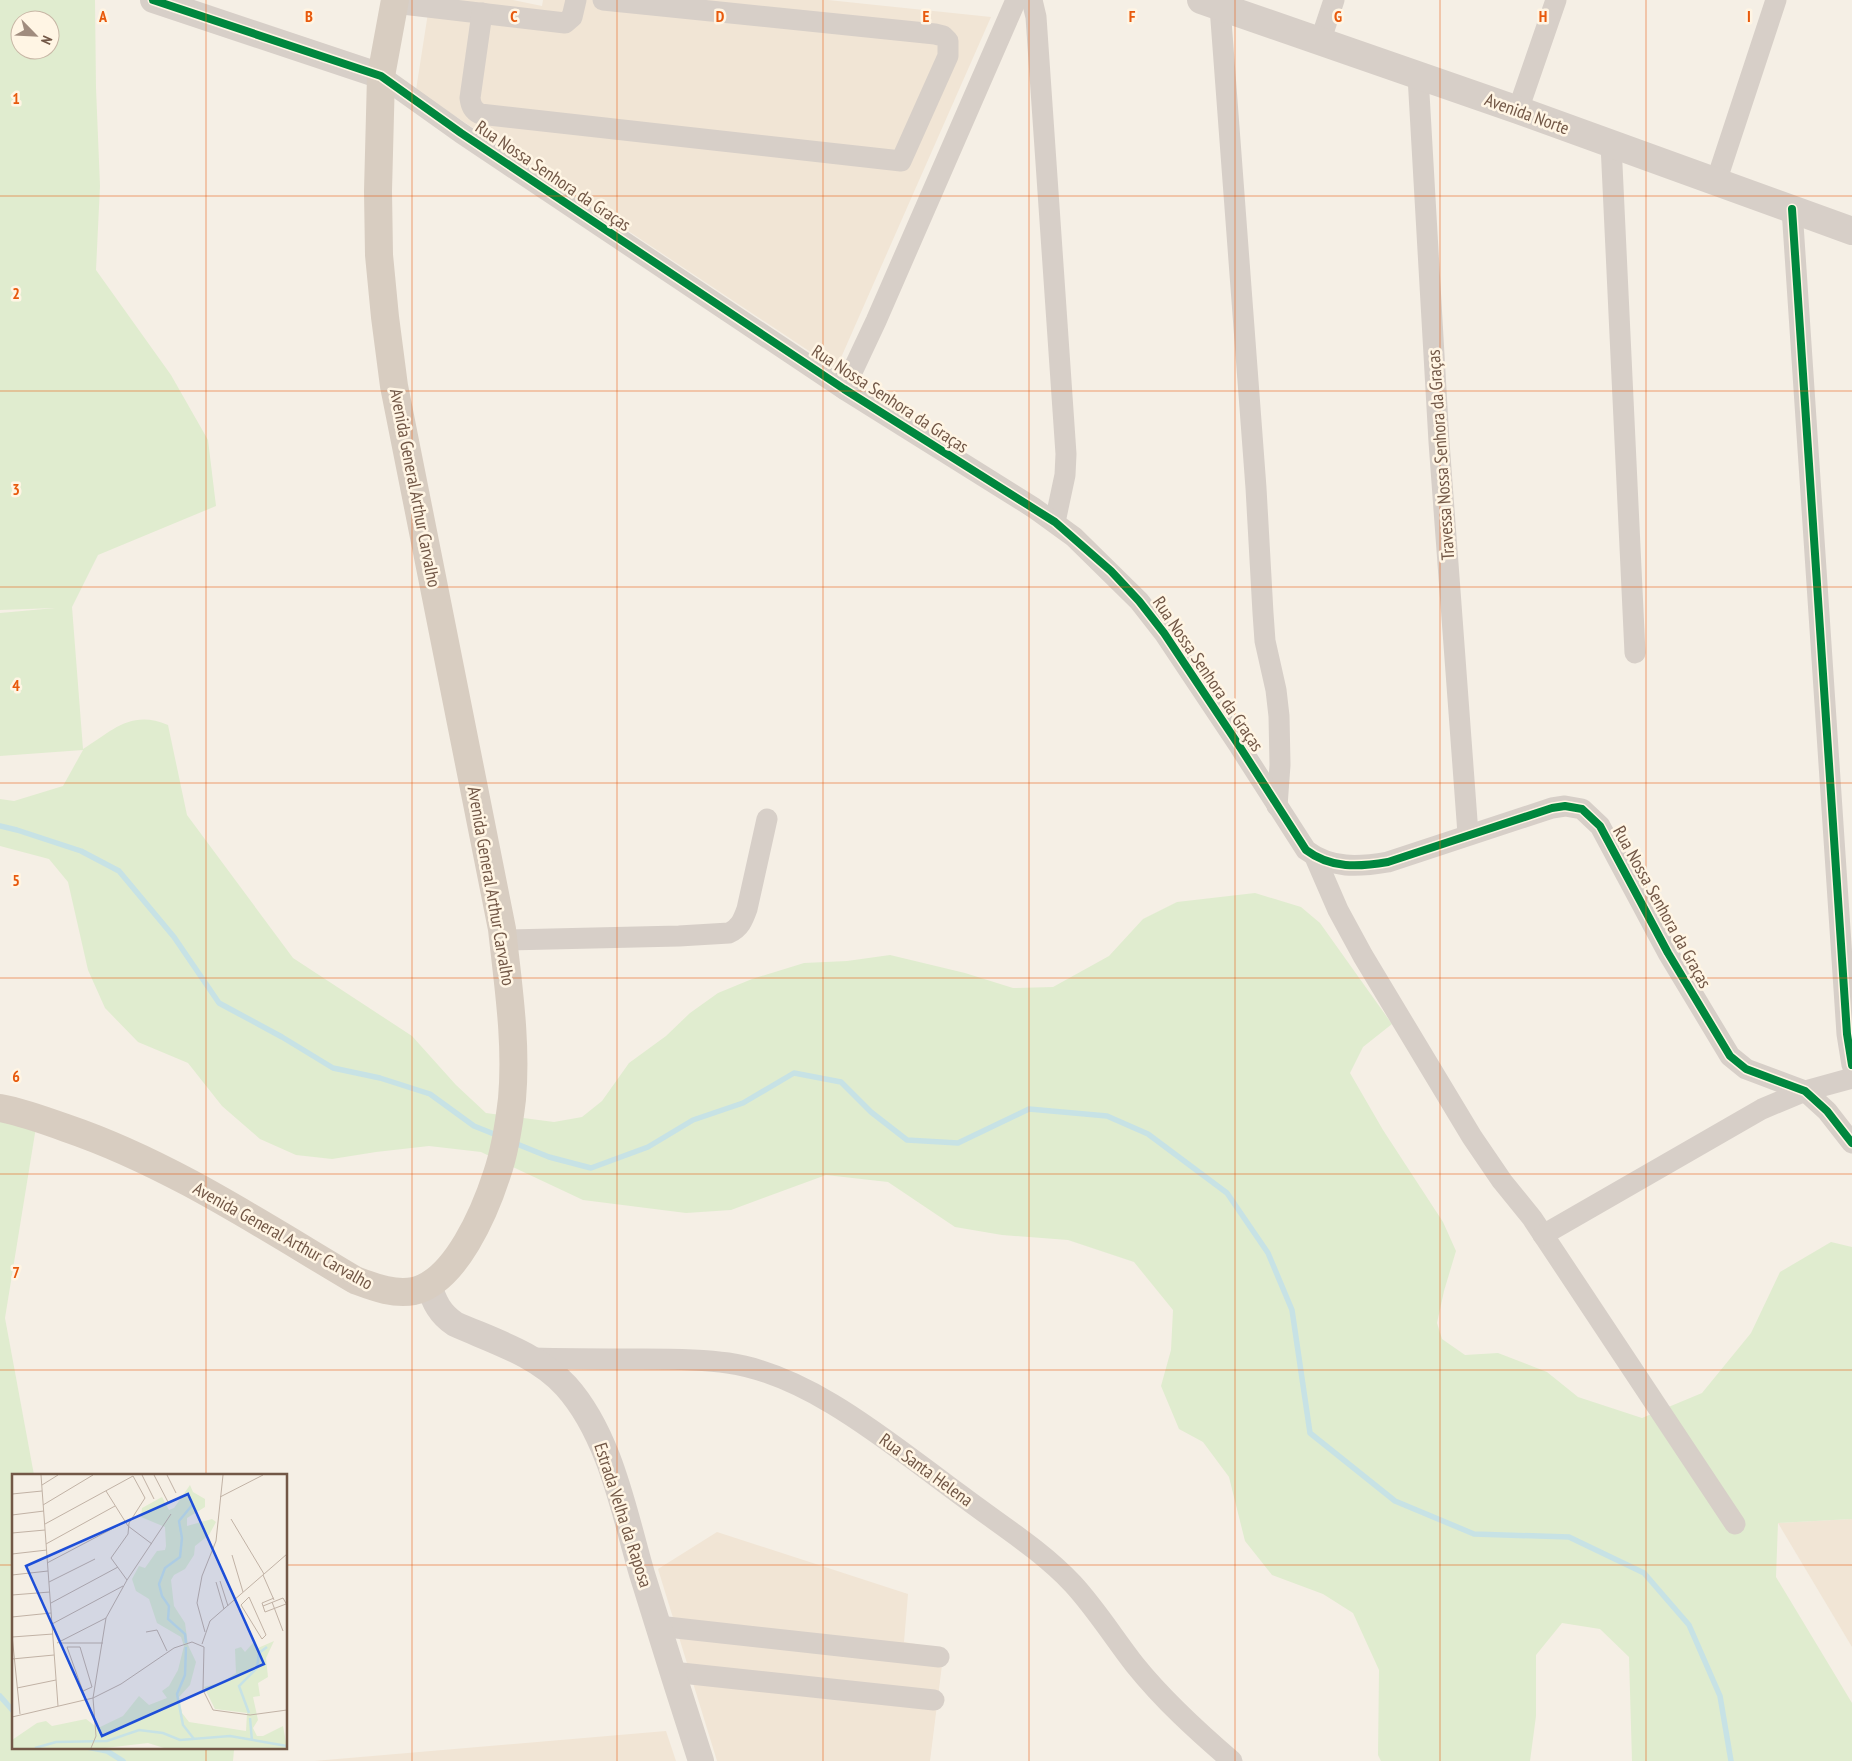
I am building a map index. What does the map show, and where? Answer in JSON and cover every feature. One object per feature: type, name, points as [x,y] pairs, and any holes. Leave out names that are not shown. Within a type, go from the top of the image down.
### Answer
[{"type":"main road","name":"Avenida General Arthur Carvalho","points":[[0,1108],[96,1138],[148,1162],[355,1280],[377,1288],[397,1292],[414,1291],[429,1285],[443,1274],[458,1255],[473,1230],[488,1200],[498,1172],[512,1099],[512,1011],[503,940],[394,386],[379,255],[378,191],[381,76],[394,1]]},
{"type":"main road","name":"Avenida Norte","points":[[1210,3],[1518,110],[1852,231]]},
{"type":"street","points":[[153,0],[381,76]]},
{"type":"street","points":[[394,1],[565,23],[572,17],[576,0]]},
{"type":"street","points":[[482,13],[470,98],[474,111],[480,114],[901,161],[948,56],[948,41],[943,36],[935,34],[603,0]]},
{"type":"street","points":[[844,389],[876,321],[1016,0]]},
{"type":"street","points":[[1032,0],[1036,17],[1046,144],[1053,284],[1066,454],[1065,475],[1055,522]]},
{"type":"street","points":[[1320,42],[1334,0]]},
{"type":"street","points":[[1518,110],[1556,0]]},
{"type":"street","points":[[1716,182],[1776,0]]},
{"type":"street","points":[[1210,3],[1256,488],[1263,613],[1279,716],[1280,765],[1277,806]]},
{"type":"street","name":"Rua Nossa Senhora da Graças","points":[[381,76],[461,133],[844,389],[1055,522],[1111,571],[1139,600],[1164,632],[1306,850],[1315,857],[1344,866],[1363,866],[1388,862],[1468,834],[1552,808],[1565,806],[1582,809],[1600,826],[1668,953],[1730,1056],[1746,1069],[1805,1091],[1827,1111],[1852,1143]]},
{"type":"street","name":"Travessa Nossa Senhora da Graças","points":[[1418,76],[1439,442],[1468,834]]},
{"type":"street","points":[[1611,144],[1635,654]]},
{"type":"street","points":[[1792,209],[1847,1034],[1852,1065]]},
{"type":"street","points":[[503,940],[679,936],[729,933],[736,930],[742,922],[747,909],[767,818]]},
{"type":"street","points":[[1315,857],[1338,910],[1363,956],[1467,1128],[1502,1181],[1532,1218],[1735,1524]]},
{"type":"street","points":[[1543,1235],[1762,1109],[1805,1091],[1852,1078]]},
{"type":"street","name":"Estrada Velha da Raposa","points":[[429,1285],[439,1310],[446,1318],[455,1324],[532,1358],[566,1386],[581,1405],[595,1430],[613,1476],[701,1761]]},
{"type":"street","name":"Rua Santa Helena","points":[[532,1358],[664,1359],[729,1363],[769,1374],[821,1398],[871,1430],[1044,1556],[1073,1583],[1136,1665],[1169,1704],[1232,1761]]},
{"type":"street","points":[[658,1626],[939,1656]]},
{"type":"street","points":[[672,1672],[934,1700]]},
{"type":"shaded area","points":[[430,0],[513,0],[542,6],[543,0],[828,0],[991,17],[836,369],[416,90]]},
{"type":"shaded area","points":[[1852,1519],[1852,1647],[1778,1523]]},
{"type":"shaded area","points":[[717,1532],[908,1594],[904,1642],[944,1649],[930,1761],[717,1761],[658,1569]]},
{"type":"shaded area","points":[[666,1731],[676,1761],[314,1761]]},
{"type":"green space","points":[[0,0],[95,0],[100,186],[96,270],[171,375],[208,440],[216,506],[98,555],[72,607],[83,749],[113,729],[132,721],[143,719],[168,725],[187,815],[293,958],[412,1036],[456,1085],[486,1113],[554,1122],[582,1117],[602,1101],[629,1063],[666,1036],[690,1013],[718,993],[752,979],[804,963],[847,961],[890,955],[965,973],[1013,988],[1053,987],[1109,956],[1143,919],[1177,902],[1255,893],[1301,907],[1320,923],[1392,1024],[1363,1047],[1350,1073],[1383,1130],[1443,1222],[1456,1251],[1437,1323],[1442,1339],[1465,1355],[1498,1353],[1547,1372],[1578,1397],[1642,1418],[1702,1393],[1751,1333],[1780,1272],[1831,1242],[1852,1247],[1852,1519],[1778,1523],[1776,1577],[1852,1703],[1852,1761],[1632,1761],[1629,1657],[1600,1629],[1562,1623],[1536,1655],[1536,1716],[1530,1761],[1381,1761],[1378,1755],[1379,1670],[1353,1613],[1323,1594],[1272,1575],[1245,1541],[1229,1477],[1203,1442],[1179,1429],[1161,1386],[1171,1350],[1173,1310],[1134,1262],[1068,1240],[1002,1235],[955,1227],[888,1182],[826,1175],[731,1210],[686,1213],[583,1200],[481,1152],[429,1146],[332,1159],[296,1155],[260,1139],[222,1106],[188,1063],[138,1042],[105,1008],[88,970],[68,882],[49,859],[0,846],[0,799],[14,801],[63,786],[83,750],[0,756],[0,613],[55,608],[0,610]]},
{"type":"green space","points":[[0,1121],[36,1127],[5,1318],[34,1474],[12,1474],[12,1748],[233,1748],[234,1750],[233,1761],[0,1761]]},
{"type":"waterway","points":[[0,826],[81,851],[119,871],[174,937],[219,1003],[282,1037],[333,1068],[380,1078],[430,1094],[474,1126],[499,1136]]},
{"type":"waterway","points":[[512,1142],[549,1157],[591,1168],[648,1147],[693,1120],[743,1103],[794,1073],[841,1082],[871,1112],[907,1140],[958,1143],[1029,1109],[1107,1116],[1148,1134],[1227,1193],[1268,1253],[1292,1310],[1310,1433],[1395,1501],[1474,1534],[1569,1537],[1644,1573],[1689,1625],[1720,1696],[1731,1761]]},
{"type":"waterway","points":[[0,1696],[12,1710]]},
{"type":"waterway","points":[[92,1748],[107,1751],[123,1761]]},
{"type":"cycle path","points":[[153,0],[381,76],[461,133],[844,389],[1055,522],[1111,571],[1139,601],[1164,633],[1306,850],[1316,856],[1325,861],[1346,865],[1388,862],[1552,808],[1565,806],[1582,809],[1600,826],[1668,953],[1730,1056],[1746,1069],[1805,1091],[1827,1111],[1852,1143]]},
{"type":"cycle path","points":[[1792,209],[1847,1034],[1852,1065]]}]
